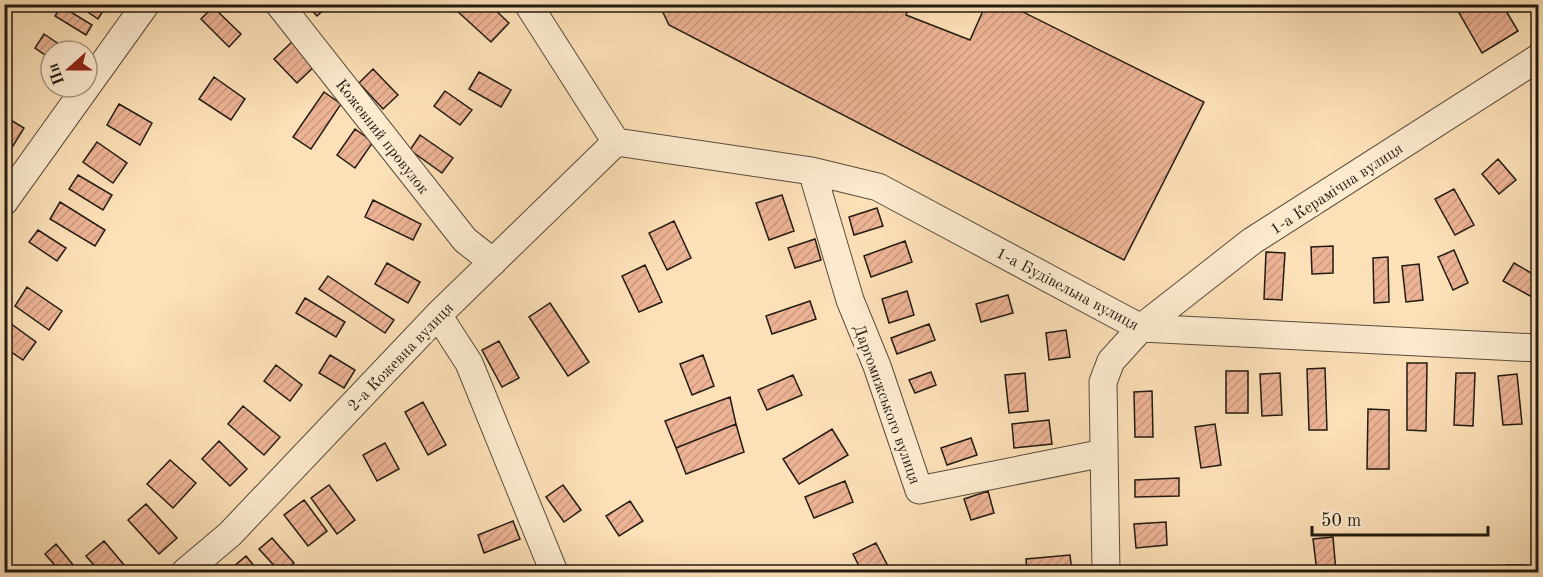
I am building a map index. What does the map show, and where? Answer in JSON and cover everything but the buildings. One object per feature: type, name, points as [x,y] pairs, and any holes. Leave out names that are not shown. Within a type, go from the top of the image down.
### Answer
[{"type":"street","points":[[4,202],[146,4]]},
{"type":"street","name":"Кожевний провулок","points":[[279,4],[465,240],[493,262]]},
{"type":"street","points":[[528,4],[616,142]]},
{"type":"street","name":"1-а Керамічна вулиця","points":[[1106,573],[1103,382],[1112,362],[1141,328],[1252,241],[1539,58]]},
{"type":"street","name":"2-а Кожевна вулиця","points":[[185,573],[230,534],[438,315],[616,142]]},
{"type":"street","name":"1-а Будівельна вулиця","points":[[616,142],[812,171],[878,187],[1141,328],[1539,348]]},
{"type":"street","name":"Даргомижського вулиця","points":[[812,171],[850,300],[877,366],[919,490],[1104,453]]},
{"type":"street","points":[[438,315],[469,363],[554,573]]}]
